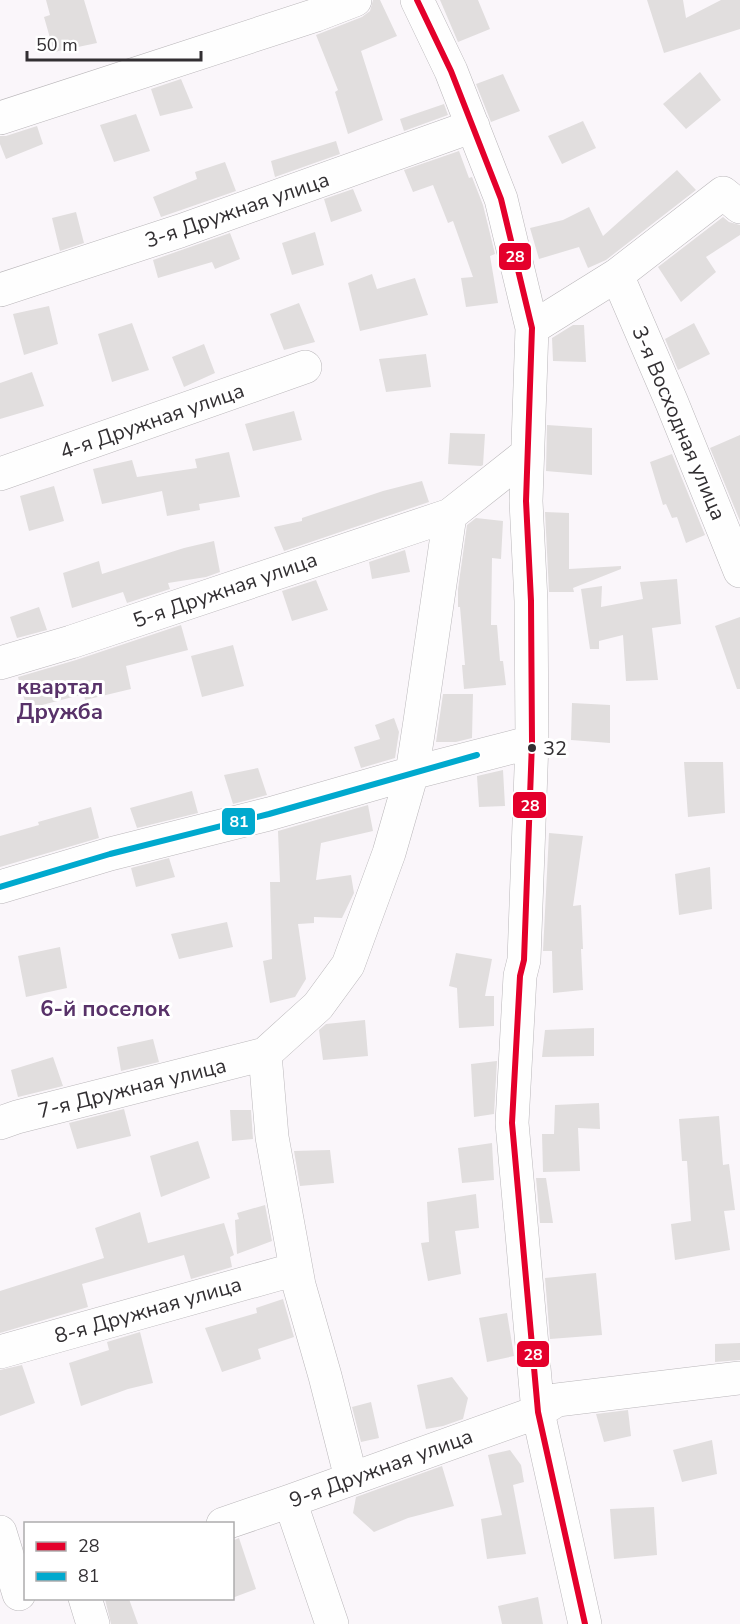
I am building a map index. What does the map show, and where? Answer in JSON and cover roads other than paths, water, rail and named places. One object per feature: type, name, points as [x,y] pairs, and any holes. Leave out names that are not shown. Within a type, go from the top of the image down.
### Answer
[{"type":"street","points":[[0,118],[356,0]]},
{"type":"street","points":[[417,0],[451,70],[501,199],[532,328],[526,501],[531,602],[532,742],[525,960],[520,976],[512,1123],[538,1412],[585,1624]]},
{"type":"street","name":"3-я Дружная улица","points":[[0,290],[180,231],[473,126]]},
{"type":"street","points":[[532,328],[731,200]]},
{"type":"street","name":"3-я Восходная улица","points":[[617,275],[740,571]]},
{"type":"street","name":"4-я Дружная улица","points":[[0,474],[305,367]]},
{"type":"street","name":"5-я Дружная улица","points":[[0,663],[71,642],[450,515],[527,454]]},
{"type":"street","points":[[351,1478],[299,1285],[272,1137],[265,1054],[318,1006],[348,965],[389,853],[412,772],[450,515]]},
{"type":"street","points":[[0,886],[110,854],[279,811],[412,772],[532,742]]},
{"type":"street","name":"7-я Дружная улица","points":[[0,1123],[265,1054]]},
{"type":"street","name":"8-я Дружная улица","points":[[0,1352],[296,1269]]},
{"type":"street","name":"9-я Дружная улица","points":[[229,1522],[538,1412],[557,1400],[740,1378]]},
{"type":"street","points":[[290,1501],[332,1624]]},
{"type":"street","points":[[0,1532],[15,1596]]},
{"type":"street","points":[[85,1600],[93,1624]]},
{"type":"place","name":"32","points":[[532,748]]},
{"type":"district","name":"квартал Дружба","points":[[60,698]]},
{"type":"district","name":"6-й поселок","points":[[105,1008]]}]
